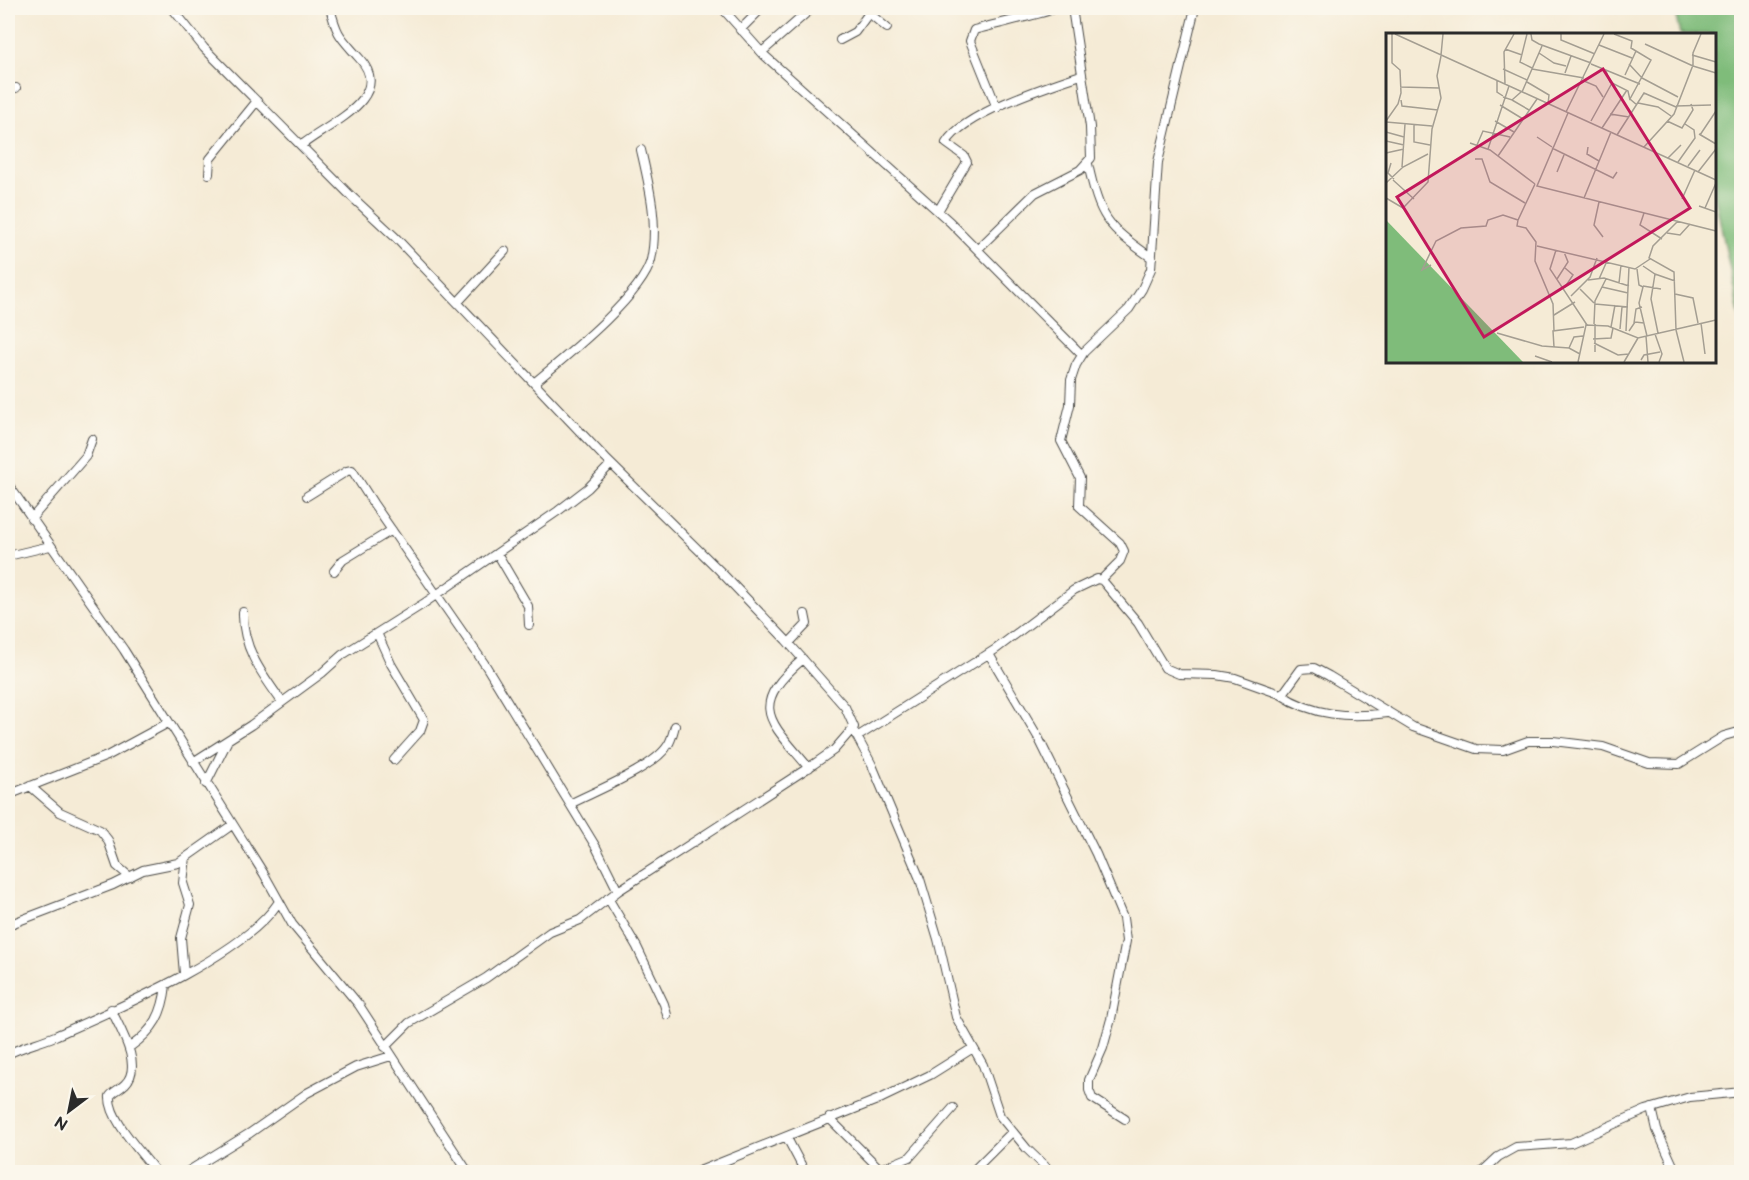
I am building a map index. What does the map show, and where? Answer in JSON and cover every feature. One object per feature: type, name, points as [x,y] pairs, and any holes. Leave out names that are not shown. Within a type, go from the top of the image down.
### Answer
[{"type":"street","points":[[172,8],[204,48],[458,302],[611,464],[712,563],[789,643],[845,707],[920,879],[938,939],[956,1017],[983,1065],[1000,1116],[1051,1173]]},
{"type":"street","points":[[302,145],[354,109],[368,93],[370,84],[369,75],[362,60],[339,37],[330,8]]},
{"type":"street","points":[[722,8],[762,52],[978,249],[1082,355]]},
{"type":"street","points":[[740,30],[762,8]]},
{"type":"street","points":[[762,52],[812,8]]},
{"type":"street","points":[[997,108],[970,41],[970,34],[974,30],[1012,19],[1050,12],[1056,8]]},
{"type":"street","points":[[978,249],[1035,193],[1088,164],[1091,158],[1090,127],[1072,8]]},
{"type":"street","points":[[857,738],[989,654],[1074,590],[1101,580],[1120,561],[1124,551],[1120,543],[1079,506],[1080,478],[1061,441],[1070,405],[1071,380],[1082,355],[1129,309],[1143,289],[1151,269],[1158,162],[1195,8]]},
{"type":"street","points":[[840,40],[855,32],[866,10],[887,28]]},
{"type":"street","points":[[938,211],[967,162],[964,156],[947,145],[947,140],[978,118],[1020,96],[1081,75]]},
{"type":"street","points":[[209,174],[210,159],[258,101]]},
{"type":"street","points":[[534,383],[611,314],[643,277],[651,262],[654,239],[652,212],[641,150]]},
{"type":"street","points":[[1088,164],[1101,212],[1126,240],[1152,258]]},
{"type":"street","points":[[458,302],[505,251]]},
{"type":"street","points":[[31,519],[86,456],[92,439]]},
{"type":"street","points":[[193,762],[282,702],[322,673],[342,655],[437,595],[497,553],[588,488],[611,464]]},
{"type":"street","points":[[307,496],[352,470],[492,674],[570,804],[618,891]]},
{"type":"street","points":[[8,484],[42,536],[124,650],[264,874],[278,903],[318,958],[359,1005],[468,1173]]},
{"type":"street","points":[[334,571],[351,554],[392,530]]},
{"type":"street","points":[[33,548],[42,536]]},
{"type":"street","points":[[8,556],[33,548],[50,546]]},
{"type":"street","points":[[497,553],[528,606],[529,625]]},
{"type":"street","points":[[1101,580],[1138,623],[1165,668],[1179,674],[1235,678],[1280,694],[1302,707],[1322,712],[1344,716],[1388,713]]},
{"type":"street","points":[[243,612],[243,625],[253,661],[282,702]]},
{"type":"street","points":[[789,643],[807,624],[806,614]]},
{"type":"street","points":[[377,633],[424,720],[420,731],[394,760]]},
{"type":"street","points":[[989,654],[1038,737],[1096,854],[1123,918],[1126,941],[1111,1019],[1103,1048],[1089,1080],[1089,1090],[1092,1098],[1125,1119]]},
{"type":"street","points":[[803,659],[774,686],[770,712],[779,733],[809,768]]},
{"type":"street","points":[[1280,694],[1285,691],[1301,669],[1307,667],[1350,687],[1413,727],[1476,749],[1503,750],[1528,741],[1553,741],[1603,747],[1635,760],[1679,764],[1724,736],[1742,731]]},
{"type":"street","points":[[8,795],[107,756],[168,723]]},
{"type":"street","points":[[570,804],[623,778],[652,760],[668,745],[675,726]]},
{"type":"street","points":[[385,1047],[409,1023],[486,978],[550,932],[580,920],[618,891],[809,768],[834,750],[853,729]]},
{"type":"street","points":[[206,784],[227,741]]},
{"type":"street","points":[[30,786],[60,812],[100,830],[108,840],[117,866],[130,877]]},
{"type":"street","points":[[8,925],[154,866],[178,863],[232,825]]},
{"type":"street","points":[[184,974],[181,938],[189,905],[183,883],[186,857]]},
{"type":"street","points":[[609,898],[637,947],[667,1015]]},
{"type":"street","points":[[8,1054],[53,1037],[166,985],[241,938],[271,913],[278,903]]},
{"type":"street","points":[[130,1047],[154,1026],[162,1009],[166,985]]},
{"type":"street","points":[[111,1009],[130,1047],[130,1071],[127,1081],[114,1091],[109,1105],[156,1173]]},
{"type":"street","points":[[697,1173],[787,1138],[912,1084],[973,1048]]},
{"type":"street","points":[[187,1173],[307,1093],[356,1067],[391,1056]]},
{"type":"street","points":[[8,1092],[8,1118]]},
{"type":"street","points":[[1482,1173],[1498,1157],[1516,1148],[1571,1143],[1652,1108],[1690,1097],[1742,1092]]},
{"type":"street","points":[[829,1118],[882,1171],[910,1157],[953,1108]]},
{"type":"street","points":[[1652,1108],[1657,1130],[1676,1173]]},
{"type":"street","points":[[972,1173],[1012,1131]]},
{"type":"street","points":[[787,1138],[805,1173]]},
{"type":"green space","points":[[1674,8],[1741,8],[1741,323],[1716,202],[1716,33],[1680,33]]}]
